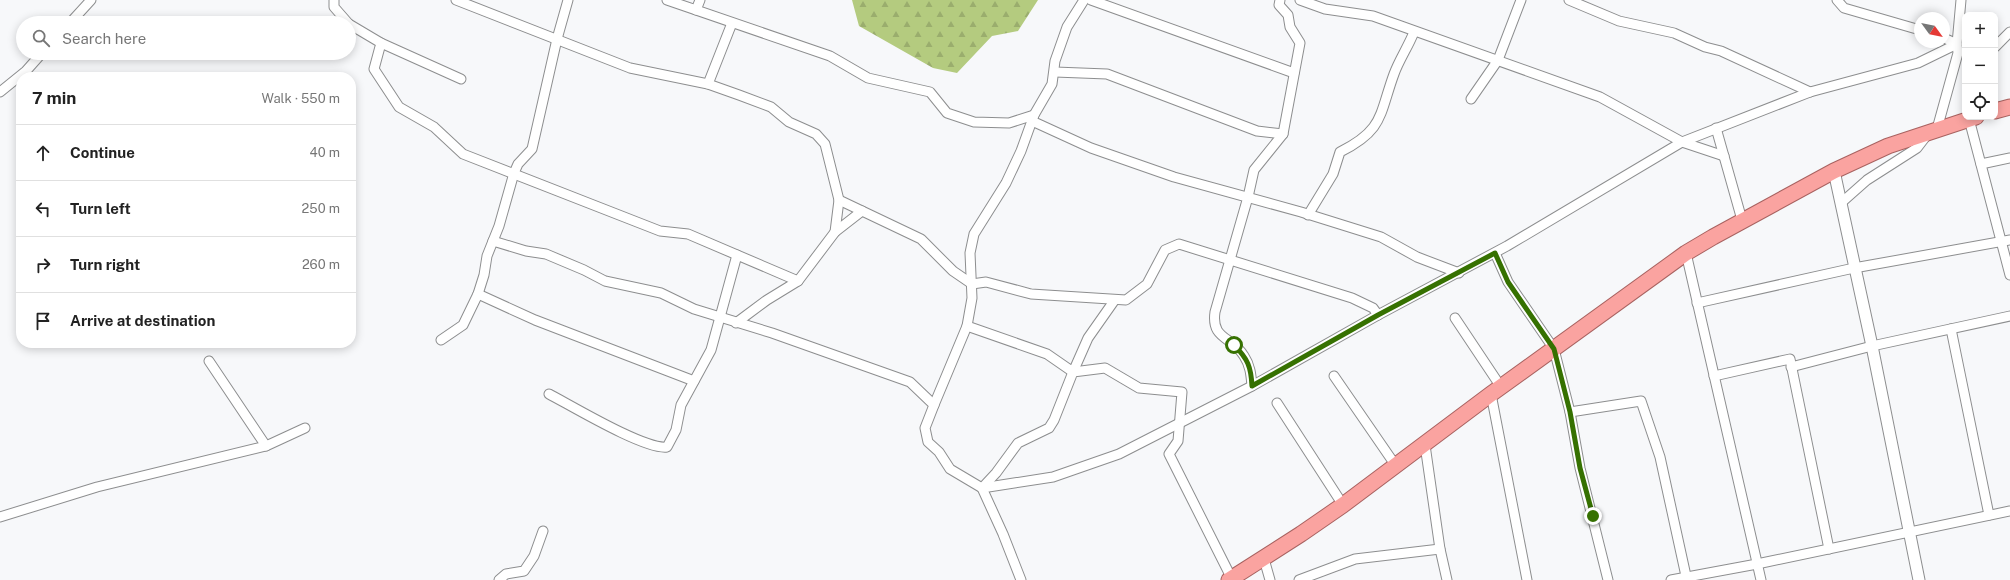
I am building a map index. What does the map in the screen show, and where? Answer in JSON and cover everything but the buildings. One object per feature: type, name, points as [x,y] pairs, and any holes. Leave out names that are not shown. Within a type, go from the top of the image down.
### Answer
[{"type":"highway","points":[[1998,110],[2010,107]]},
{"type":"highway","points":[[1230,579],[1264,559],[1343,504],[1686,253],[1742,220],[1834,170],[1888,146],[1966,120]]},
{"type":"street","points":[[76,16],[91,0]]},
{"type":"street","points":[[334,0],[334,7],[341,16]]},
{"type":"street","points":[[456,0],[630,68],[708,84],[771,107],[789,122],[816,134],[825,144],[839,200],[835,232]]},
{"type":"street","points":[[441,340],[463,325],[478,294],[484,275],[487,256],[499,226],[514,172],[518,164],[532,149],[557,39],[568,0]]},
{"type":"street","points":[[667,0],[830,56],[868,78],[930,92],[947,113],[974,122],[1009,123],[1033,118],[1106,154],[1174,177],[1248,197],[1381,237],[1417,257],[1459,273]]},
{"type":"street","points":[[696,10],[700,0]]},
{"type":"street","points":[[1021,580],[1004,534],[982,488],[950,469],[939,452],[928,442],[925,428],[967,326],[972,284],[970,253],[974,234],[1006,183],[1021,151],[1033,118],[1052,84],[1055,72],[1055,61],[1067,27],[1084,0]]},
{"type":"street","points":[[1091,0],[1294,73]]},
{"type":"street","points":[[1252,386],[1251,369],[1243,355],[1217,332],[1214,322],[1215,312],[1248,197],[1254,170],[1283,134],[1300,44],[1290,26],[1288,15],[1279,5],[1280,0]]},
{"type":"street","points":[[1300,0],[1326,9],[1373,16],[1414,32],[1498,60],[1600,97],[1682,142],[1724,156]]},
{"type":"street","points":[[1471,99],[1498,60],[1521,0]]},
{"type":"street","points":[[1569,0],[1619,21],[1674,33],[1704,47],[1721,51],[1810,92]]},
{"type":"street","points":[[1837,0],[1844,8],[1914,28]]},
{"type":"street","points":[[1841,202],[1867,180],[1917,148],[1934,130],[1958,53],[1957,44],[1961,0]]},
{"type":"street","points":[[708,84],[732,23]]},
{"type":"street","points":[[356,29],[381,43],[461,79]]},
{"type":"street","points":[[1308,215],[1333,174],[1340,152],[1354,145],[1370,132],[1381,117],[1394,72],[1414,32]]},
{"type":"street","points":[[1998,44],[2010,32]]},
{"type":"street","points":[[1950,41],[1957,44]]},
{"type":"street","points":[[381,43],[374,69],[398,107],[434,127],[463,154],[514,172],[660,231],[688,234],[798,281]]},
{"type":"street","points":[[982,488],[1053,477],[1119,454],[1252,386],[1378,315],[1459,273],[1682,142],[1810,92],[1918,63],[1957,44]]},
{"type":"street","points":[[25,72],[36,60]]},
{"type":"street","points":[[1956,62],[1962,60]]},
{"type":"street","points":[[1055,72],[1107,74],[1257,131],[1283,134]]},
{"type":"street","points":[[0,92],[16,79]]},
{"type":"street","points":[[1973,120],[1981,164],[2006,241],[2010,275]]},
{"type":"street","points":[[1716,128],[1742,220]]},
{"type":"street","points":[[1981,164],[2010,158]]},
{"type":"street","points":[[1834,170],[1872,346],[1919,580]]},
{"type":"street","points":[[839,200],[921,239],[954,271],[972,284],[986,282],[1031,294],[1114,301],[1126,300],[1147,284],[1165,250],[1179,244],[1352,298],[1373,308],[1378,315]]},
{"type":"street","points":[[736,323],[767,300],[798,281],[835,232],[862,212]]},
{"type":"street","points":[[493,241],[526,251],[546,254],[605,281],[661,293],[694,309],[736,323],[772,332],[910,382],[934,405]]},
{"type":"street","points":[[1697,303],[1854,268],[2006,241]]},
{"type":"street","points":[[1495,253],[1508,282],[1554,349],[1570,412],[1580,468],[1608,580]]},
{"type":"street","points":[[1686,253],[1760,580]]},
{"type":"street","points":[[549,394],[635,438],[661,448],[667,447],[676,430],[681,405],[711,350],[737,255]]},
{"type":"street","points":[[478,294],[542,323],[694,381]]},
{"type":"street","points":[[982,488],[996,474],[1018,443],[1049,428],[1054,420],[1088,338],[1114,301]]},
{"type":"street","points":[[1791,367],[1872,346],[2010,316]]},
{"type":"street","points":[[1455,318],[1496,391],[1527,580]]},
{"type":"street","points":[[967,326],[1047,354],[1073,372],[1105,368],[1139,388],[1182,392],[1178,424],[1178,441],[1169,454],[1230,579]]},
{"type":"street","points":[[1951,328],[1989,515]]},
{"type":"street","points":[[1714,376],[1790,359],[1829,549]]},
{"type":"street","points":[[209,361],[266,446]]},
{"type":"street","points":[[1334,376],[1396,466]]},
{"type":"street","points":[[1570,412],[1641,401],[1660,457],[1686,576]]},
{"type":"street","points":[[1277,403],[1343,504]]},
{"type":"street","points":[[0,517],[97,487],[266,446],[305,428]]},
{"type":"street","points":[[1425,445],[1440,549],[1447,580]]},
{"type":"street","points":[[1670,580],[1757,564],[2010,511]]},
{"type":"street","points":[[499,580],[506,574],[524,571],[534,556],[543,531]]},
{"type":"street","points":[[1299,580],[1355,559],[1440,549]]},
{"type":"street","points":[[1264,559],[1270,580]]},
{"type":"green space","points":[[852,0],[1038,0],[1018,31],[992,36],[957,73],[933,68],[859,26]]},
{"type":"route","points":[[1234,345],[1243,355],[1251,369],[1252,386],[1378,315],[1495,253],[1508,282],[1554,349],[1570,412],[1580,468],[1593,516]]}]
